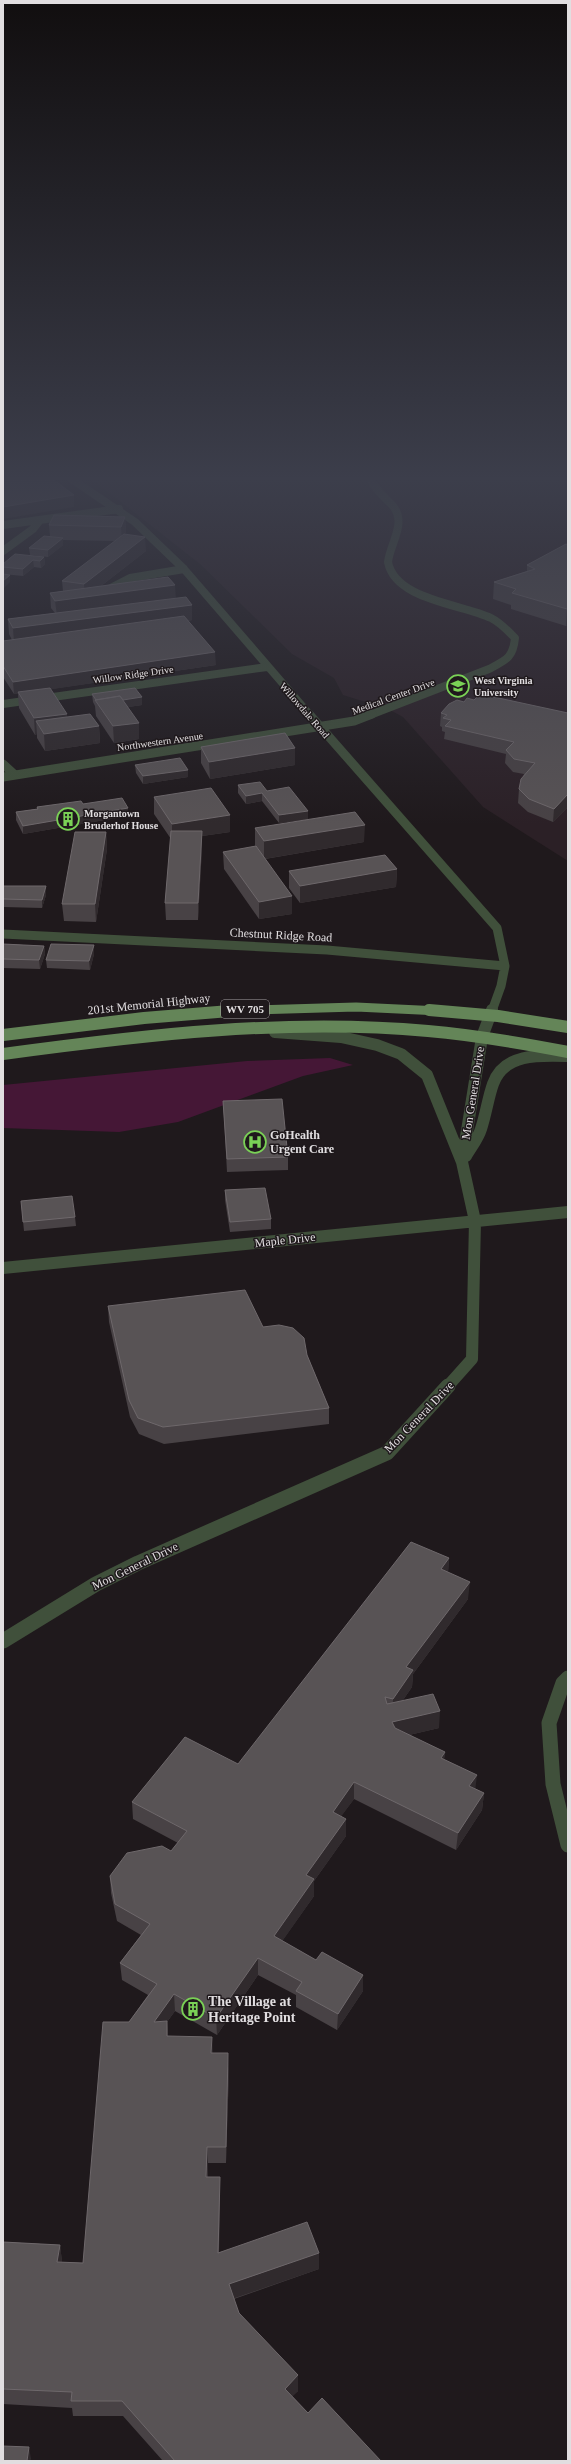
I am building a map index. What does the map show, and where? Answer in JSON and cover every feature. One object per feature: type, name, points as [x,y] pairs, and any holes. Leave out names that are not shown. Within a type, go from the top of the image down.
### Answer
[{"type":"main road","name":"201st Memorial Highway","points":[[3,1034],[128,1018],[264,1008],[403,1009],[489,1016]]},
{"type":"main road","name":"WV 705","points":[[489,1016],[568,1027]]},
{"type":"main road","name":"WV 705","points":[[3,1054],[148,1035],[228,1028],[373,1026],[436,1031],[482,1037],[568,1052]]},
{"type":"street","name":"Willowdale Road","points":[[208,595],[267,667],[441,862],[497,928],[505,966]]},
{"type":"street","name":"Medical Center Drive","points":[[320,728],[354,721],[457,683],[490,669],[514,651],[515,638],[496,621],[426,595]]},
{"type":"street","name":"Willow Ridge Drive","points":[[3,704],[267,667]]},
{"type":"street","name":"Northwestern Avenue","points":[[3,777],[320,728]]},
{"type":"street","points":[[3,764],[15,775]]},
{"type":"street","name":"Chestnut Ridge Road","points":[[3,934],[327,950],[505,966]]},
{"type":"street","points":[[482,1037],[501,986],[505,966]]},
{"type":"street","points":[[228,1028],[341,1037],[377,1044],[401,1054],[427,1074],[462,1162]]},
{"type":"street","name":"Mon General Drive","points":[[3,1641],[96,1584],[138,1562],[387,1453],[472,1359],[475,1221],[462,1162],[482,1037]]},
{"type":"street","points":[[462,1162],[480,1131],[494,1079],[503,1066],[516,1060],[534,1057],[568,1056]]},
{"type":"street","name":"Maple Drive","points":[[3,1268],[568,1212]]},
{"type":"street","points":[[568,1678],[563,1683],[549,1723],[553,1784],[568,1846]]},
{"type":"shaded area","points":[[232,595],[568,595],[568,861],[483,807],[403,717],[377,703],[372,704],[343,695],[334,678],[292,654]]},
{"type":"shaded area","points":[[330,1058],[353,1065],[303,1076],[178,1122],[119,1132],[3,1128],[3,1085],[247,1061]]},
{"type":"building","points":[[51,595],[100,595],[55,601]]},
{"type":"building","points":[[519,595],[568,595],[567,609]]},
{"type":"building","points":[[186,597],[192,605],[13,628],[8,619]]},
{"type":"building","points":[[184,616],[215,652],[13,682],[3,666],[3,641]]},
{"type":"building","points":[[50,688],[67,714],[34,718],[18,692]]},
{"type":"building","points":[[135,688],[142,697],[123,700],[120,696],[96,700],[92,694]]},
{"type":"building","points":[[480,694],[568,713],[568,794],[554,809],[529,799],[519,789],[521,779],[535,763],[514,759],[506,750],[514,742],[445,726],[451,720],[443,718],[447,715],[441,713],[449,704],[457,700],[464,702],[467,698],[474,700]]},
{"type":"building","points":[[120,696],[139,723],[113,726],[95,700]]},
{"type":"building","points":[[90,714],[99,726],[44,734],[36,721]]},
{"type":"building","points":[[285,733],[295,748],[209,762],[201,747]]},
{"type":"building","points":[[180,758],[188,770],[143,776],[135,765]]},
{"type":"building","points":[[260,782],[267,791],[289,787],[308,811],[279,815],[262,793],[246,796],[238,785]]},
{"type":"building","points":[[211,788],[230,815],[172,824],[154,797]]},
{"type":"building","points":[[122,798],[128,808],[23,826],[16,812],[38,809],[37,807],[81,801],[83,804]]},
{"type":"building","points":[[355,812],[365,825],[264,841],[255,828]]},
{"type":"building","points":[[171,831],[202,831],[198,903],[165,903]]},
{"type":"building","points":[[75,832],[106,832],[95,904],[62,904]]},
{"type":"building","points":[[256,846],[292,896],[259,902],[223,852]]},
{"type":"building","points":[[385,855],[397,869],[300,886],[289,871]]},
{"type":"building","points":[[3,886],[46,886],[42,900],[3,899]]},
{"type":"building","points":[[3,944],[44,946],[39,960],[3,959]]},
{"type":"building","points":[[51,944],[94,945],[89,961],[46,960]]},
{"type":"building","name":"GoHealth Urgent Care","points":[[282,1099],[288,1157],[227,1159],[223,1101]]},
{"type":"building","points":[[265,1188],[271,1219],[230,1222],[225,1190]]},
{"type":"building","points":[[72,1196],[75,1217],[23,1222],[21,1201]]},
{"type":"building","points":[[245,1290],[263,1327],[279,1325],[293,1328],[304,1338],[307,1355],[329,1408],[163,1427],[138,1418],[129,1400],[108,1306]]},
{"type":"building","name":"The Village at Heritage Point","points":[[411,1542],[449,1558],[441,1569],[470,1582],[406,1667],[413,1670],[393,1699],[385,1697],[387,1704],[433,1694],[440,1711],[392,1722],[395,1728],[445,1752],[441,1758],[477,1775],[469,1786],[484,1793],[458,1833],[354,1782],[333,1812],[346,1819],[306,1875],[314,1879],[274,1936],[316,1960],[322,1952],[363,1975],[338,2014],[296,1991],[302,1982],[258,1958],[216,2018],[174,1994],[154,2022],[167,2021],[167,2036],[212,2037],[211,2053],[228,2053],[226,2147],[207,2147],[206,2177],[220,2177],[218,2253],[307,2222],[319,2253],[229,2284],[239,2313],[298,2375],[285,2389],[308,2413],[322,2398],[381,2461],[175,2461],[122,2401],[71,2401],[72,2392],[3,2389],[3,2242],[60,2245],[57,2262],[83,2263],[103,2022],[129,2022],[157,1984],[120,1963],[150,1924],[115,1904],[110,1876],[127,1853],[162,1846],[171,1851],[187,1831],[132,1802],[185,1737],[238,1764]]},
{"type":"building","points":[[3,2446],[29,2447],[27,2461],[3,2461]]},
{"type":"place","name":"West Virginia University","points":[[458,686]]},
{"type":"place","name":"Morgantown Bruderhof House","points":[[68,819]]},
{"type":"place","name":"GoHealth Urgent Care","points":[[255,1142]]},
{"type":"place","name":"The Village at Heritage Point","points":[[193,2009]]}]
